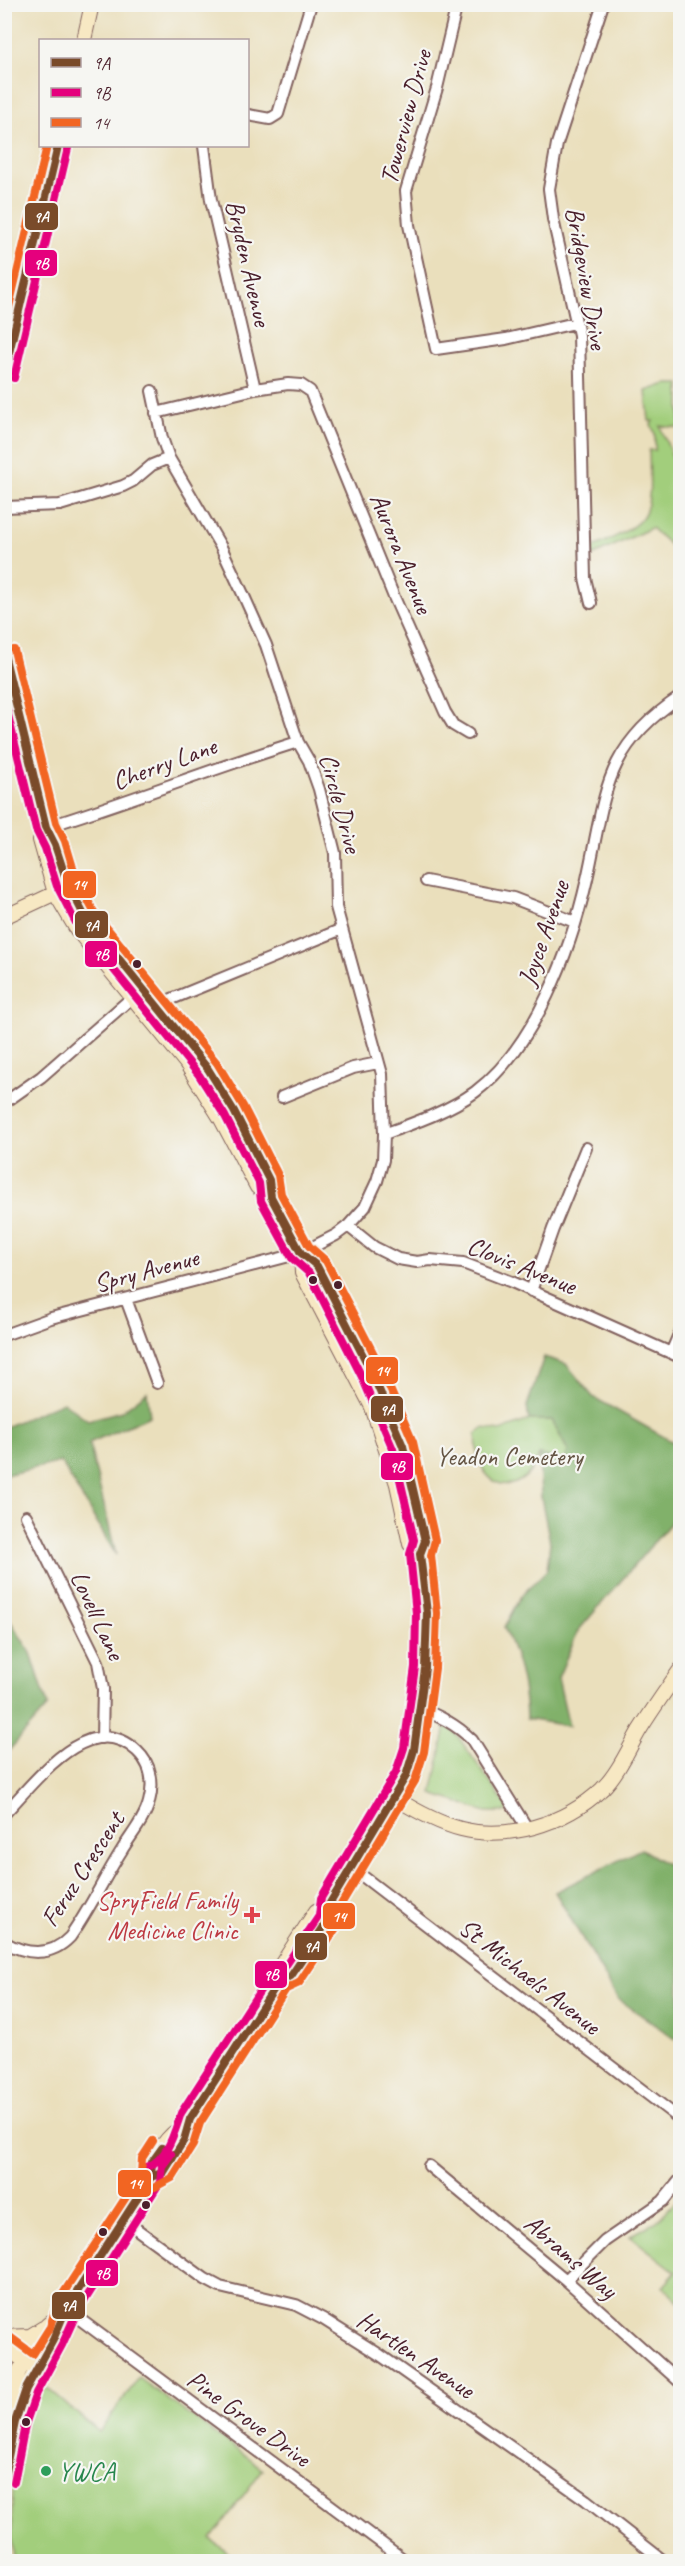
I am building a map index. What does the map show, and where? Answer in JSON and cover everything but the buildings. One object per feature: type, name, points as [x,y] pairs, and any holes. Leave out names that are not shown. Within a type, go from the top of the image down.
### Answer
[{"type":"main road","points":[[84,39],[92,4]]},
{"type":"main road","points":[[4,376],[8,343],[58,147]]},
{"type":"main road","points":[[4,652],[46,827],[54,837],[69,886],[89,923],[158,1005],[218,1085],[269,1180],[271,1197],[301,1253],[302,1273],[372,1407],[397,1484],[410,1544],[420,1554],[427,1613],[425,1668],[414,1750],[406,1776],[395,1798],[330,1903],[329,1919],[291,1976],[279,1981],[187,2123],[172,2132],[152,2162],[151,2177],[66,2309],[30,2336],[4,2337]]},
{"type":"main road","points":[[46,827],[40,840],[55,893],[77,930],[186,1063],[221,1119],[257,1187],[271,1197]]},
{"type":"main road","points":[[4,916],[69,886]]},
{"type":"main road","points":[[395,1798],[433,1819],[463,1830],[491,1834],[527,1828],[565,1815],[602,1789],[681,1670]]},
{"type":"main road","points":[[4,2409],[10,2391],[60,2331],[66,2309]]},
{"type":"main road","points":[[4,2480],[30,2365],[47,2325]]},
{"type":"main road","points":[[4,2346],[30,2365]]},
{"type":"main road","points":[[4,2360],[10,2391]]},
{"type":"street","points":[[249,115],[267,119],[276,117],[280,110],[311,4]]},
{"type":"street","name":"Towerview Drive","points":[[458,4],[437,88],[406,191],[409,225],[435,349],[506,339],[575,323]]},
{"type":"street","name":"Bridgeview Drive","points":[[591,603],[585,578],[579,335],[553,219],[549,189],[557,144],[603,4]]},
{"type":"street","name":"Bryden Avenue","points":[[204,147],[211,200],[255,389]]},
{"type":"street","name":"Aurora Avenue","points":[[255,389],[288,384],[301,385],[310,391],[315,399],[394,597],[445,712],[453,725],[468,734]]},
{"type":"street","points":[[156,413],[255,389]]},
{"type":"street","name":"Circle Drive","points":[[152,391],[169,458],[221,547],[243,594],[266,645],[298,742],[309,761],[319,789],[335,854],[336,907],[382,1074],[383,1160],[365,1207],[348,1226],[336,1235],[301,1253]]},
{"type":"street","points":[[4,507],[60,505],[123,486],[148,468],[169,458]]},
{"type":"street","name":"Joyce Avenue","points":[[384,1134],[456,1104],[481,1088],[503,1066],[530,1028],[547,995],[574,922],[586,880],[606,788],[613,768],[623,750],[643,725],[681,697]]},
{"type":"street","points":[[4,743],[24,740]]},
{"type":"street","name":"Cherry Lane","points":[[46,827],[128,801],[215,767],[298,742]]},
{"type":"street","points":[[426,881],[513,898],[574,922]]},
{"type":"street","points":[[158,1005],[342,929]]},
{"type":"street","points":[[4,1103],[41,1077],[143,988]]},
{"type":"street","points":[[282,1097],[352,1068],[378,1064]]},
{"type":"street","points":[[531,1291],[586,1148]]},
{"type":"street","name":"Clovis Avenue","points":[[348,1226],[374,1247],[398,1259],[417,1262],[448,1260],[463,1263],[676,1355]]},
{"type":"street","name":"Spry Avenue","points":[[4,1335],[51,1318],[301,1253]]},
{"type":"street","points":[[126,1299],[157,1383]]},
{"type":"street","points":[[676,1355],[681,1332]]},
{"type":"street","name":"Lovell Lane","points":[[26,1516],[98,1662],[104,1689],[102,1738]]},
{"type":"street","points":[[419,1708],[443,1718],[472,1740],[527,1828]]},
{"type":"street","points":[[4,1814],[72,1747],[86,1740],[102,1738]]},
{"type":"street","name":"Feruz Crescent","points":[[4,1942],[34,1953],[51,1950],[66,1941],[146,1812],[152,1782],[149,1768],[143,1757],[127,1743],[102,1738]]},
{"type":"street","name":"St Michaels Avenue","points":[[352,1868],[681,2119]]},
{"type":"street","name":"Abrams Way","points":[[429,2166],[566,2280],[681,2382]]},
{"type":"street","points":[[566,2280],[605,2241],[663,2201],[681,2180]]},
{"type":"street","name":"Hartlen Avenue","points":[[124,2220],[205,2279],[220,2286],[296,2304],[380,2355],[586,2500],[665,2562]]},
{"type":"street","name":"Pine Grove Drive","points":[[66,2309],[407,2562]]},
{"type":"green space","points":[[666,384],[680,384],[680,428],[660,426],[680,476],[680,554],[651,528],[590,557],[590,549],[626,531],[644,515],[648,505],[649,450],[655,450],[655,434],[651,424],[653,421],[649,421],[646,391]]},
{"type":"green space","points":[[544,1357],[566,1364],[593,1397],[680,1446],[680,1512],[578,1631],[558,1678],[569,1726],[526,1719],[520,1672],[504,1627],[521,1596],[547,1570],[550,1542],[541,1497],[539,1455],[565,1461],[568,1451],[552,1420],[529,1420],[527,1406]]},
{"type":"green space","points":[[147,1392],[150,1416],[89,1443],[116,1555],[61,1462],[5,1475],[5,1427],[63,1402],[88,1420],[122,1411]]},
{"type":"green space","name":"Yeadon Cemetery","points":[[529,1420],[552,1420],[568,1451],[565,1461],[539,1455],[526,1476],[518,1482],[499,1483],[491,1479],[477,1454],[476,1434],[484,1428],[500,1431]]},
{"type":"green space","points":[[5,1613],[31,1653],[48,1706],[5,1755]]},
{"type":"green space","points":[[447,1721],[511,1812],[486,1812],[432,1794]]},
{"type":"green space","points":[[641,1849],[680,1872],[680,2042],[618,1999],[555,1892]]},
{"type":"green space","points":[[680,2197],[680,2303],[663,2287],[676,2272],[630,2236],[657,2221]]},
{"type":"green space","points":[[139,2378],[263,2469],[211,2539],[238,2561],[14,2561],[12,2516],[15,2470],[25,2426],[42,2384],[99,2432]]},
{"type":"transit line","name":"14","points":[[4,328],[47,147]]},
{"type":"transit line","name":"9A","points":[[4,374],[58,147]]},
{"type":"transit line","name":"9B","points":[[14,378],[68,148]]},
{"type":"transit line","name":"14","points":[[14,650],[56,823],[65,841],[76,878],[94,912],[217,1063],[243,1106],[278,1175],[281,1194],[309,1246],[326,1261],[381,1368],[413,1442],[435,1540],[431,1555],[437,1613],[435,1668],[424,1752],[415,1781],[340,1906],[338,1925],[299,1983],[286,1989],[200,2123],[193,2145],[172,2178],[155,2187]]},
{"type":"transit line","name":"9A","points":[[4,654],[46,827],[55,845],[67,882],[85,917],[208,1069],[234,1111],[269,1180],[271,1197],[301,1253],[317,1266],[372,1373],[403,1446],[425,1541],[420,1554],[427,1613],[425,1668],[414,1750],[406,1776],[330,1903],[329,1919],[291,1976],[279,1981],[190,2119],[184,2140],[164,2172],[151,2177]]},
{"type":"transit line","name":"9B","points":[[4,699],[36,830],[45,848],[57,886],[76,923],[199,1075],[225,1116],[259,1183],[261,1201],[292,1258],[309,1273],[362,1377],[393,1449],[414,1540],[410,1554],[416,1613],[415,1667],[404,1748],[396,1772],[321,1898],[319,1916],[284,1968],[270,1975],[181,2113],[165,2152],[147,2167]]},
{"type":"transit line","name":"14","points":[[10,2337],[33,2354],[50,2327],[57,2303],[141,2174],[142,2158],[153,2141]]},
{"type":"transit line","name":"9A","points":[[4,2477],[15,2422],[26,2389],[53,2340],[66,2309],[151,2177],[152,2162],[162,2148]]},
{"type":"transit line","name":"9B","points":[[14,2482],[25,2425],[36,2393],[76,2314],[160,2182],[162,2166],[171,2154]]},
{"type":"place","name":"SpryField Family Medicine Clinic","points":[[252,1915]]},
{"type":"place","name":"YWCA","points":[[46,2471]]}]
